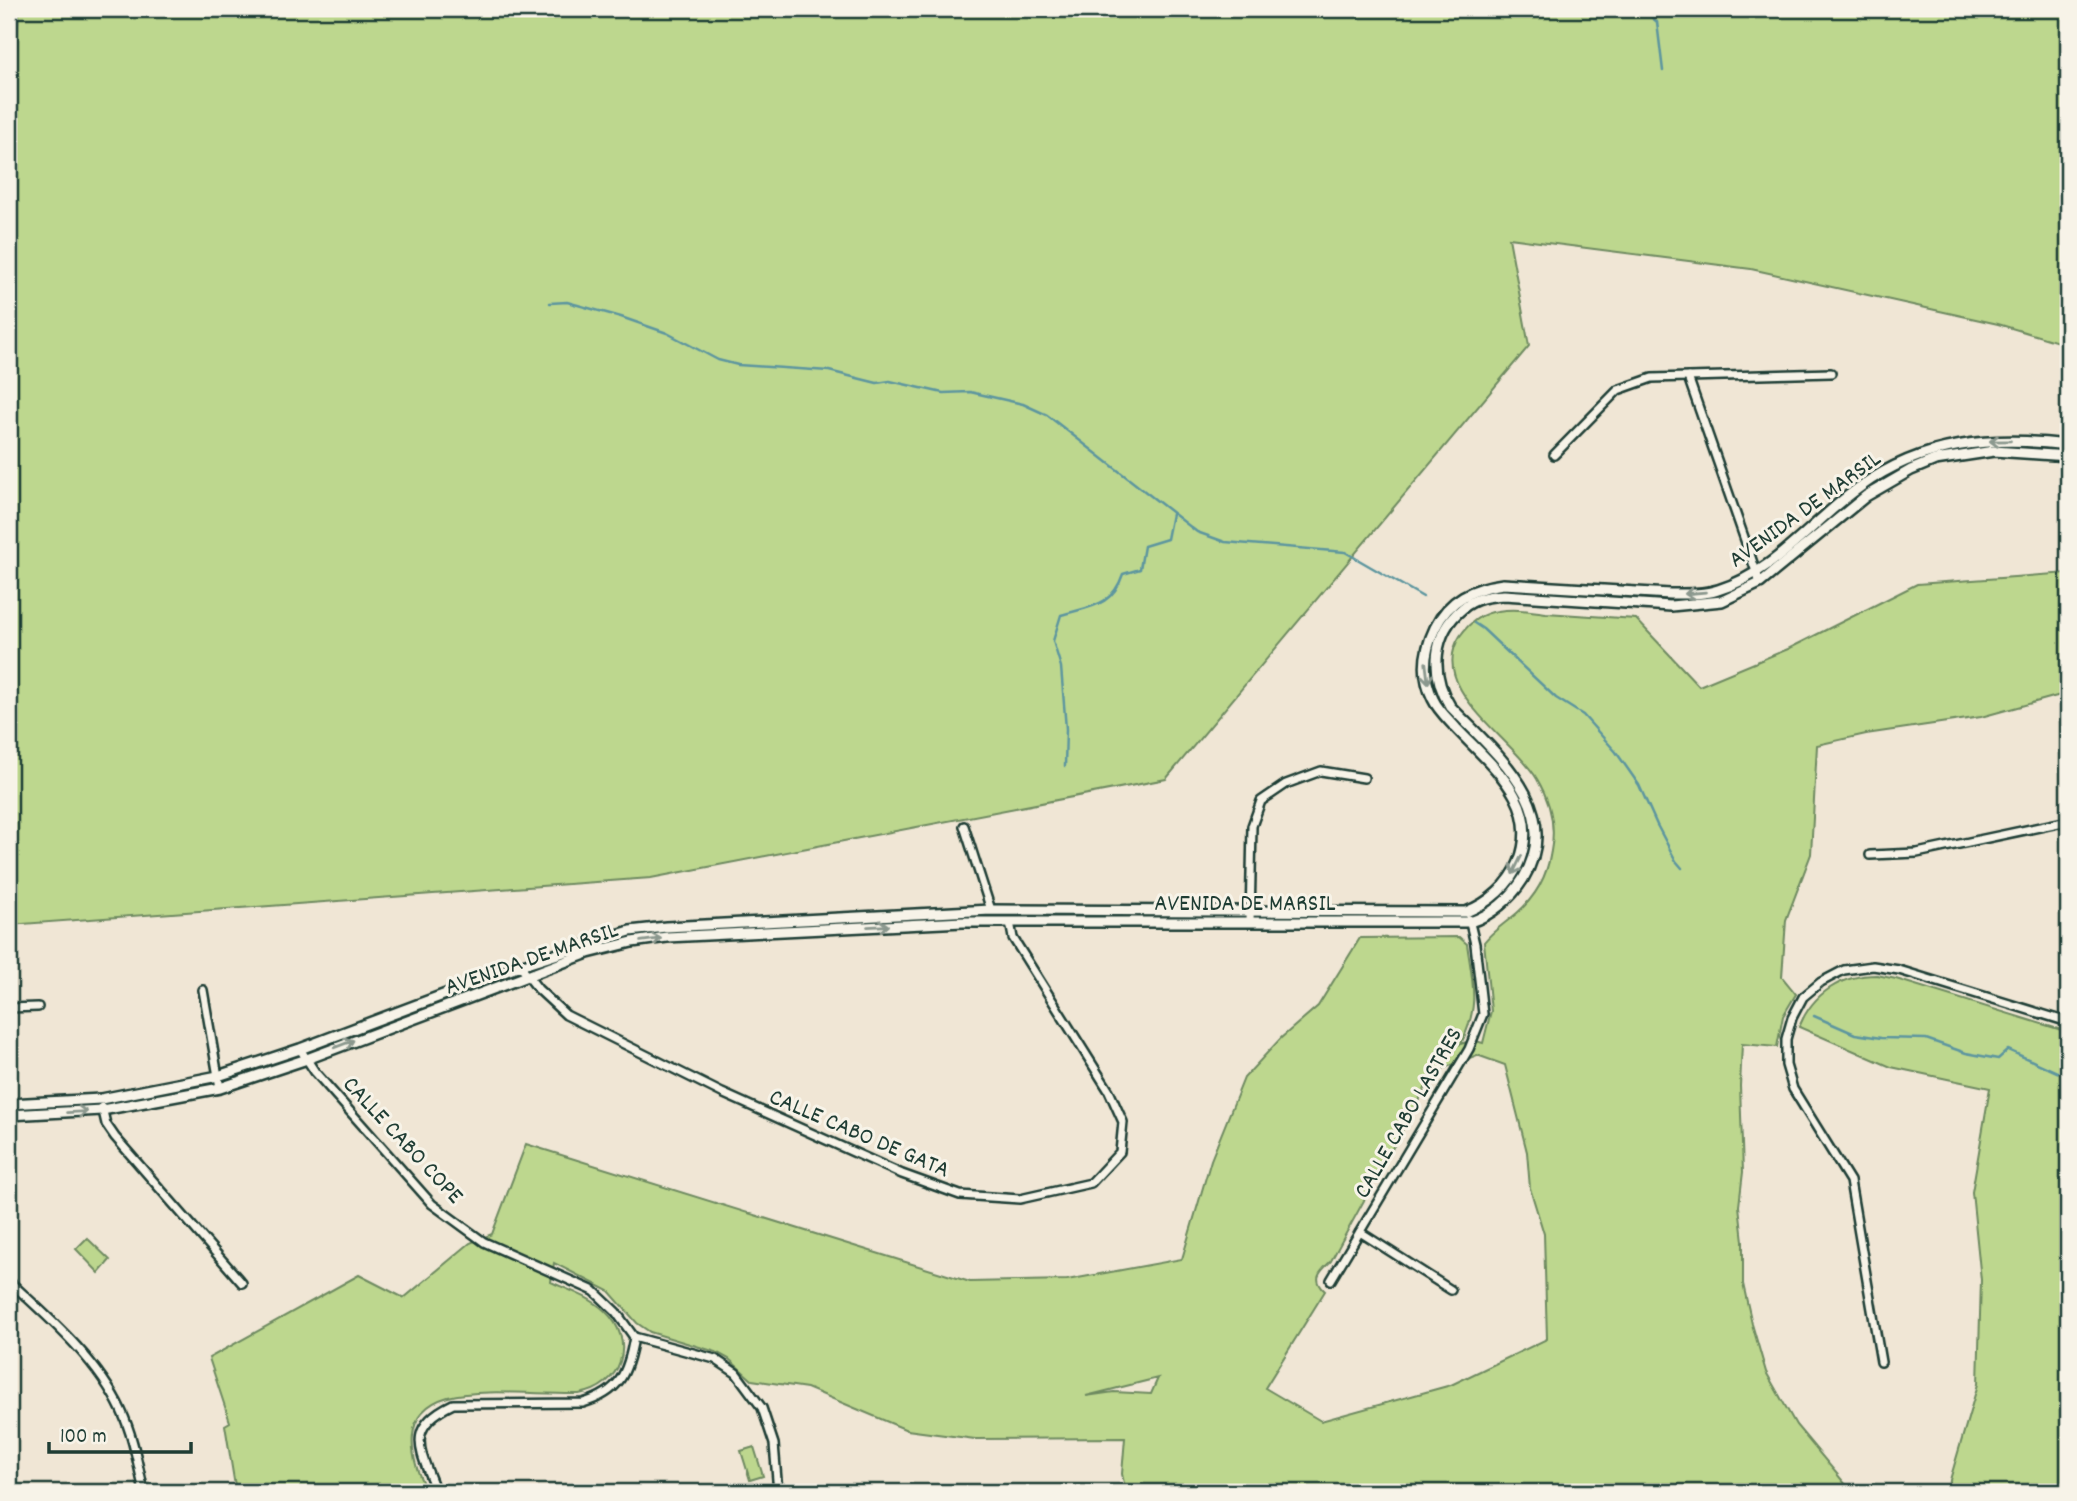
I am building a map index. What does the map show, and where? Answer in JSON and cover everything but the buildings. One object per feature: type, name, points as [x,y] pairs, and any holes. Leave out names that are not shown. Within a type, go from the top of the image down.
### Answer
[{"type":"street","points":[[1554,455],[1618,390],[1652,378],[1831,373]]},
{"type":"street","points":[[1688,377],[1760,583]]},
{"type":"street","name":"AVENIDA DE MARSIL","points":[[9,1104],[101,1099],[218,1076],[300,1049],[520,966],[629,931],[991,910],[1466,912],[1490,899],[1507,883],[1519,861],[1525,837],[1519,800],[1505,779],[1442,713],[1426,681],[1427,647],[1438,622],[1457,599],[1486,586],[1503,584],[1671,594],[1696,594],[1718,590],[1755,573],[1860,487],[1907,460],[1932,450],[1993,440],[2068,445]]},
{"type":"street","name":"AVENIDA DE MARSIL","points":[[9,1115],[103,1110],[220,1088],[307,1059],[588,953],[667,937],[963,922],[1470,922],[1482,918],[1517,889],[1533,857],[1536,838],[1529,797],[1513,773],[1450,706],[1442,693],[1437,677],[1437,650],[1454,617],[1463,608],[1474,601],[1504,595],[1671,606],[1721,601],[1760,583],[1866,496],[1911,470],[1935,460],[1994,451],[2068,456]]},
{"type":"street","points":[[1250,921],[1252,826],[1261,801],[1286,784],[1321,771],[1364,778]]},
{"type":"street","points":[[1870,855],[1917,853],[2068,821]]},
{"type":"street","points":[[964,826],[991,910]]},
{"type":"street","name":"CALLE CABO LASTRES","points":[[1331,1280],[1469,1049],[1483,1014],[1475,944],[1466,912]]},
{"type":"street","name":"CALLE CABO DE GATA","points":[[520,966],[566,1015],[722,1093],[902,1174],[960,1195],[1020,1199],[1091,1183],[1120,1152],[1123,1122],[1109,1091],[1013,937],[1010,922]]},
{"type":"street","points":[[1881,1362],[1850,1181],[1793,1089],[1786,1065],[1786,1039],[1792,1017],[1803,997],[1821,982],[1844,970],[1873,966],[1899,970],[2068,1022]]},
{"type":"street","points":[[203,989],[220,1088]]},
{"type":"street","points":[[9,1008],[38,1007]]},
{"type":"street","name":"CALLE CABO COPE","points":[[300,1049],[316,1072],[432,1204],[484,1242],[594,1291],[616,1312],[634,1337]]},
{"type":"street","points":[[101,1099],[106,1124],[114,1137],[242,1283]]},
{"type":"street","points":[[1360,1232],[1451,1290]]},
{"type":"street","points":[[9,1281],[65,1333],[92,1366],[121,1409],[135,1450],[144,1492]]},
{"type":"street","points":[[436,1492],[419,1444],[424,1426],[435,1412],[453,1404],[583,1403],[595,1400],[607,1394],[621,1381],[630,1359],[634,1337],[715,1359],[736,1373],[762,1408],[774,1444],[778,1492]]},
{"type":"green space","points":[[19,9],[2068,9],[2068,345],[1998,324],[1751,269],[1509,238],[1529,346],[1166,779],[651,878],[9,925],[9,159]]},
{"type":"green space","points":[[2068,573],[2068,693],[1981,717],[1866,734],[1817,745],[1811,854],[1786,920],[1782,977],[1796,994],[1783,1016],[1777,1047],[1742,1044],[1740,1086],[1743,1172],[1739,1206],[1743,1241],[1743,1284],[1766,1372],[1796,1425],[1852,1492],[1126,1492],[1122,1474],[1125,1438],[975,1439],[907,1430],[807,1388],[752,1380],[729,1359],[716,1352],[650,1332],[637,1323],[609,1291],[554,1263],[551,1282],[593,1302],[615,1323],[622,1349],[615,1373],[606,1382],[594,1390],[579,1394],[462,1394],[432,1404],[422,1413],[415,1425],[413,1437],[416,1465],[427,1492],[236,1492],[225,1425],[230,1422],[209,1358],[359,1275],[404,1298],[470,1243],[492,1234],[526,1144],[970,1282],[1067,1280],[1182,1259],[1211,1160],[1244,1078],[1281,1038],[1318,1006],[1360,938],[1459,937],[1467,944],[1473,995],[1471,1018],[1461,1044],[1472,1040],[1483,1043],[1491,1011],[1484,942],[1519,911],[1538,888],[1549,861],[1553,832],[1548,805],[1537,779],[1477,712],[1463,694],[1454,675],[1453,656],[1460,636],[1472,623],[1481,616],[1510,610],[1636,619],[1699,686],[1788,649],[1917,584]],"holes":[[[1477,1055],[1505,1065],[1527,1152],[1530,1188],[1544,1234],[1547,1339],[1451,1385],[1321,1421],[1265,1388],[1325,1291],[1319,1282],[1319,1275],[1331,1261],[1434,1072]],[[1158,1378],[1151,1394],[1114,1392],[1086,1396]]]},
{"type":"green space","points":[[1877,975],[2068,1032],[2068,1492],[1949,1492],[1950,1480],[1978,1384],[1981,1280],[1972,1192],[1990,1088],[1891,1067],[1799,1027],[1812,1005],[1830,988],[1852,978]]},
{"type":"green space","points":[[87,1238],[110,1260],[99,1273],[76,1249]]},
{"type":"green space","points":[[754,1447],[763,1476],[750,1480],[741,1451]]},
{"type":"waterway","points":[[1642,9],[1657,22],[1663,71]]},
{"type":"waterway","points":[[550,303],[567,302],[621,317],[667,333],[718,360],[738,365],[829,371],[877,383],[890,381],[943,393],[970,392],[1023,404],[1047,415],[1197,532],[1225,542],[1345,552],[1423,597]]},
{"type":"waterway","points":[[1065,766],[1066,729],[1061,667],[1053,641],[1061,615],[1099,604],[1113,593],[1123,574],[1140,569],[1144,546],[1167,539],[1172,514]]},
{"type":"waterway","points":[[1474,623],[1556,698],[1583,715],[1616,752],[1639,785],[1657,825],[1682,868]]},
{"type":"waterway","points":[[1814,1016],[1855,1034],[1881,1038],[1926,1039],[1966,1053],[1998,1059],[2008,1050],[2068,1077]]}]
